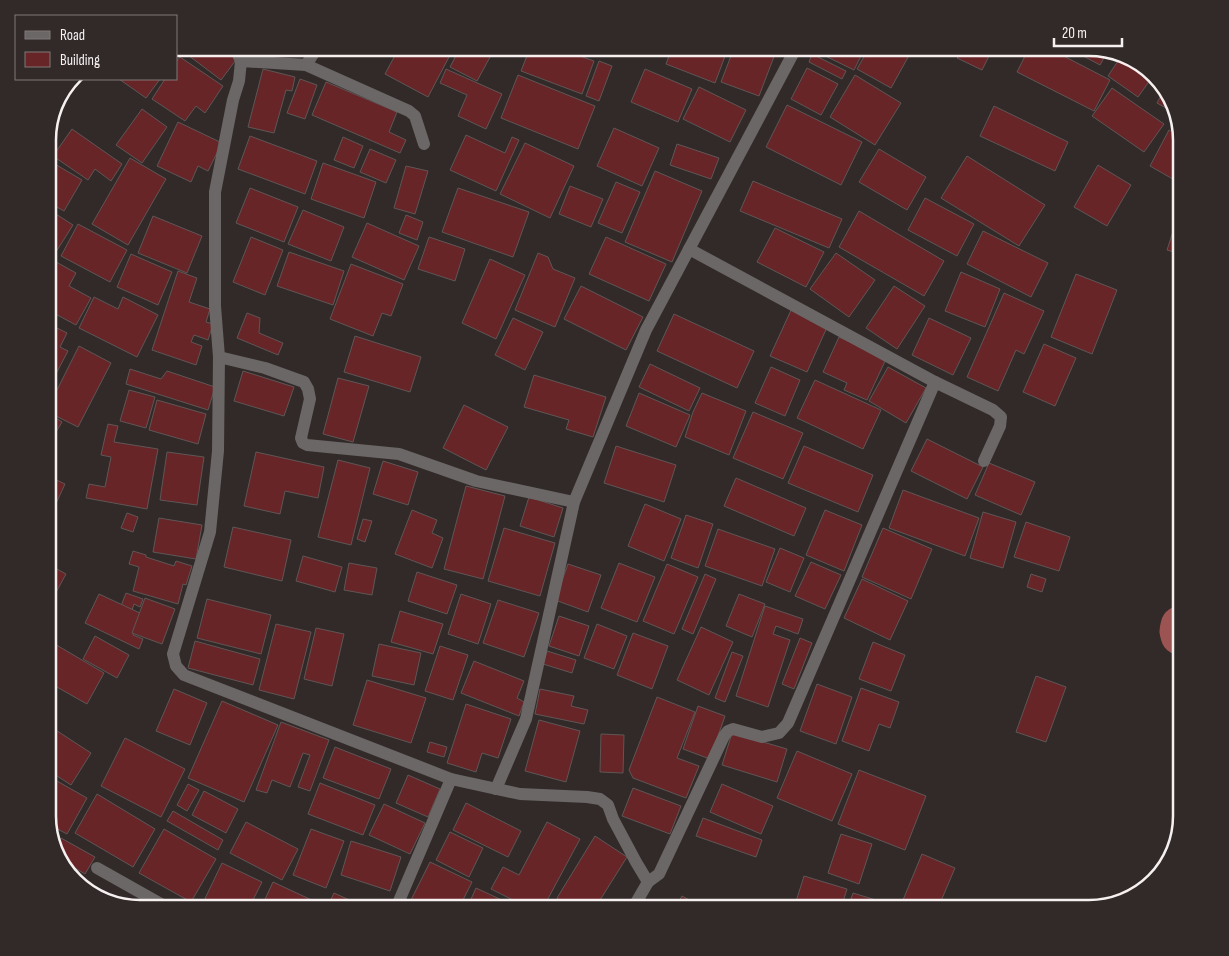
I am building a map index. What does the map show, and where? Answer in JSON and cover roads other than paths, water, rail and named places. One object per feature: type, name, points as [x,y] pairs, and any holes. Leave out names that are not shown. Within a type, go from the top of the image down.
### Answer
[{"type":"street","points":[[239,56],[241,61],[239,81],[233,100],[215,192],[215,306],[219,357],[218,450],[210,532],[173,654],[176,666],[184,675],[451,779],[520,794],[587,796],[600,799],[608,805],[613,818],[648,882]]},
{"type":"street","points":[[306,65],[312,56]]},
{"type":"street","points":[[496,789],[526,718],[574,502],[646,330],[792,56]]},
{"type":"street","points":[[241,61],[306,65],[408,111],[415,116],[424,144]]},
{"type":"street","points":[[689,249],[935,382],[993,410],[1001,417],[1000,426],[984,461]]},
{"type":"street","points":[[219,357],[265,368],[304,382],[310,399],[301,438],[303,443],[307,445],[400,454],[476,481],[574,502]]},
{"type":"street","points":[[638,900],[648,882],[659,874],[728,731],[733,729],[762,737],[779,733],[788,723],[935,382]]},
{"type":"street","points":[[399,900],[451,779]]},
{"type":"street","points":[[97,868],[154,900]]}]
